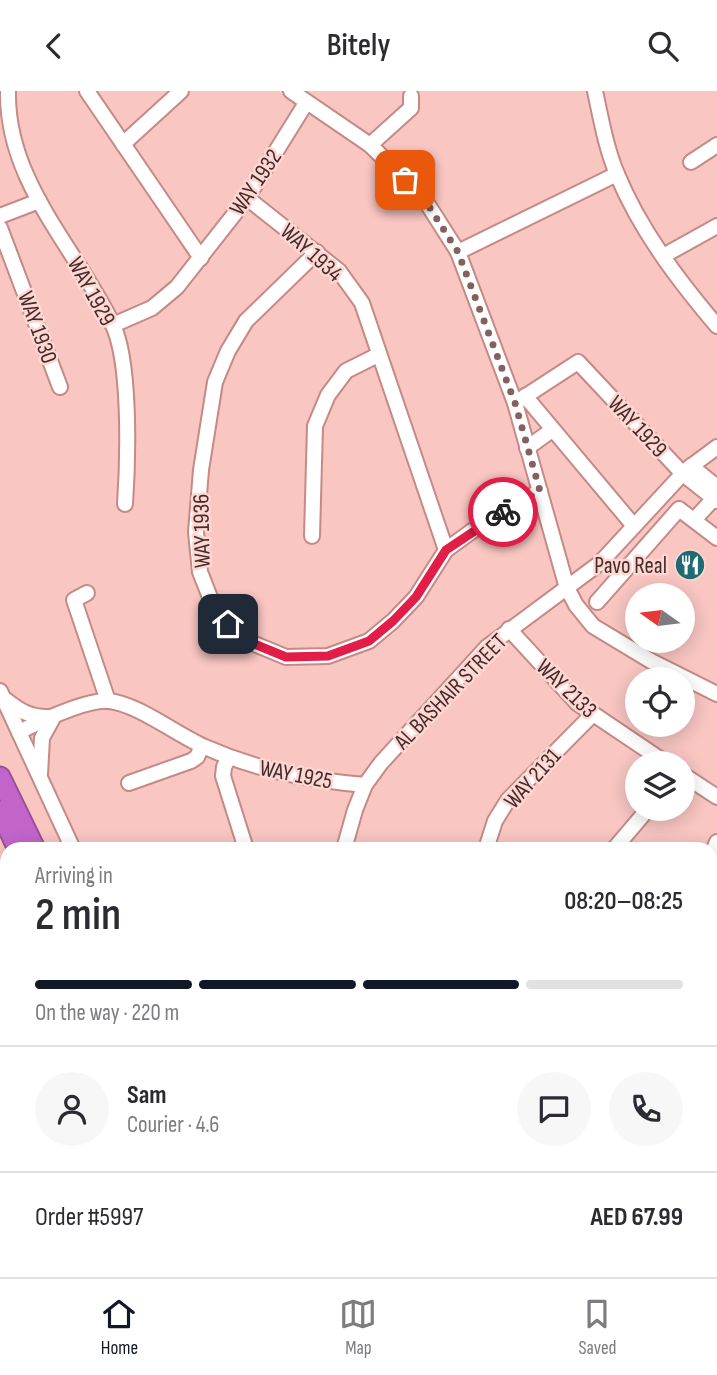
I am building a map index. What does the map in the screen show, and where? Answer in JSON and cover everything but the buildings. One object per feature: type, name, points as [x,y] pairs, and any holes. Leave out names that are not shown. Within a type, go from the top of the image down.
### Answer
[{"type":"highway","points":[[0,776],[32,842]]},
{"type":"highway","points":[[0,811],[15,842]]},
{"type":"street","name":"WAY 1929","points":[[8,91],[13,139],[27,179],[114,325],[123,365],[127,473],[125,503]]},
{"type":"street","points":[[87,91],[201,258]]},
{"type":"street","points":[[123,144],[181,91]]},
{"type":"street","points":[[595,91],[617,174],[663,256],[717,326]]},
{"type":"street","points":[[300,96],[370,145],[423,197],[458,252],[520,400],[527,448],[568,588],[576,605],[593,627],[651,661],[717,694]]},
{"type":"street","name":"WAY 1932","points":[[114,325],[152,309],[177,287],[201,258],[247,198],[300,96]]},
{"type":"street","points":[[370,145],[411,108],[411,96]]},
{"type":"street","points":[[691,162],[717,145]]},
{"type":"street","points":[[458,252],[617,174]]},
{"type":"street","name":"WAY 1934","points":[[247,198],[338,271],[362,303],[446,550]]},
{"type":"street","points":[[0,216],[40,201]]},
{"type":"street","points":[[663,256],[717,226]]},
{"type":"street","name":"WAY 1930","points":[[0,228],[60,387]]},
{"type":"street","name":"WAY 1936","points":[[317,252],[246,321],[228,351],[215,382],[201,470],[196,532],[200,572],[215,610],[240,638],[286,657],[328,656],[369,641],[416,597],[446,550],[472,531],[540,491]]},
{"type":"street","points":[[312,535],[315,426],[328,395],[346,371],[378,355]]},
{"type":"street","name":"WAY 1929","points":[[520,400],[578,362],[687,470]]},
{"type":"street","points":[[520,400],[552,430],[634,526]]},
{"type":"street","points":[[527,448],[552,430]]},
{"type":"street","name":"AL BASHAIR STREET","points":[[346,842],[365,785],[381,763],[487,647],[600,563],[687,470],[717,447]]},
{"type":"street","points":[[687,470],[716,496],[694,520]]},
{"type":"street","points":[[597,602],[679,509],[717,538]]},
{"type":"street","points":[[612,550],[628,567]]},
{"type":"street","points":[[19,732],[83,706],[108,701],[74,600],[87,593]]},
{"type":"street","name":"WAY 2133","points":[[509,629],[577,703],[648,751]]},
{"type":"street","points":[[2,695],[23,713],[33,717],[53,717]]},
{"type":"street","points":[[2,695],[71,842]]},
{"type":"street","name":"WAY 1925","points":[[108,701],[134,710],[202,746],[229,757],[309,780],[365,785]]},
{"type":"street","name":"WAY 2131","points":[[488,842],[495,821],[508,800],[592,715]]},
{"type":"street","points":[[40,778],[42,738],[53,717]]},
{"type":"street","points":[[129,783],[197,757],[202,746]]},
{"type":"street","name":"WAY 1925","points":[[229,757],[223,776],[244,842]]},
{"type":"street","points":[[695,783],[717,797]]},
{"type":"street","points":[[620,842],[638,821]]},
{"type":"way so far","points":[[405,180],[423,197],[458,252],[515,403],[540,491],[503,512]]},
{"type":"place","name":"Pavo Real","points":[[690,565]]},
{"type":"route","points":[[228,624],[240,638],[286,657],[328,656],[369,641],[416,597],[446,550],[503,512]]}]
